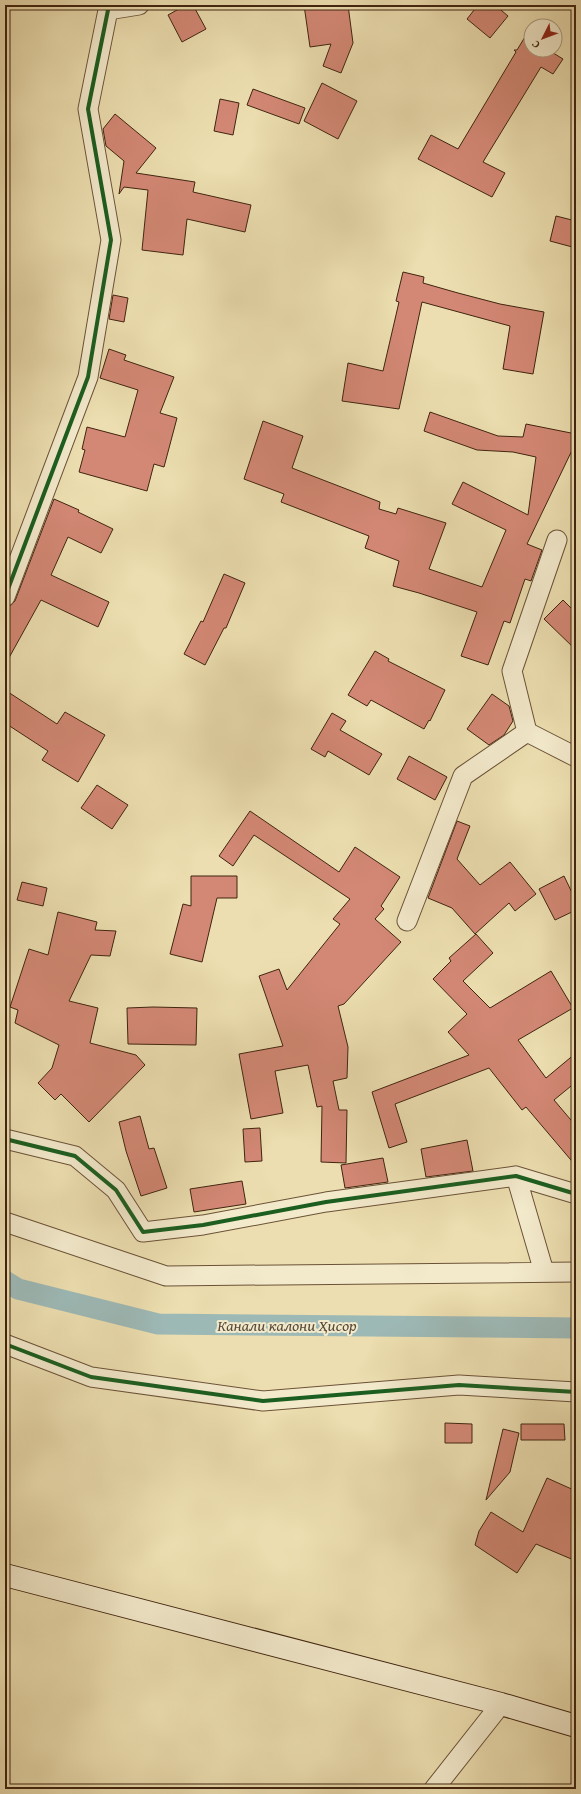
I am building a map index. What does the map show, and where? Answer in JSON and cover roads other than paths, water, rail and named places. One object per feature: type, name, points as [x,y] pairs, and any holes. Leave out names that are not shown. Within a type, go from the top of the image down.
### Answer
[{"type":"main road","points":[[5,1575],[501,1704],[576,1726]]},
{"type":"street","points":[[5,597],[88,377],[111,240],[88,109],[108,7],[139,5]]},
{"type":"street","points":[[558,540],[512,671],[527,732],[576,757]]},
{"type":"street","points":[[407,921],[463,776],[527,732]]},
{"type":"street","points":[[5,1139],[75,1156],[116,1190],[143,1232],[203,1225],[326,1202],[516,1176],[576,1194]]},
{"type":"street","points":[[516,1176],[544,1272]]},
{"type":"street","points":[[5,1222],[166,1276],[576,1272]]},
{"type":"street","points":[[5,1344],[91,1377],[263,1401],[459,1385],[576,1392]]},
{"type":"street","points":[[434,1789],[501,1704]]},
{"type":"waterway","name":"Канали калони Ҳисор","points":[[5,1281],[18,1289],[158,1324],[576,1328]]}]
